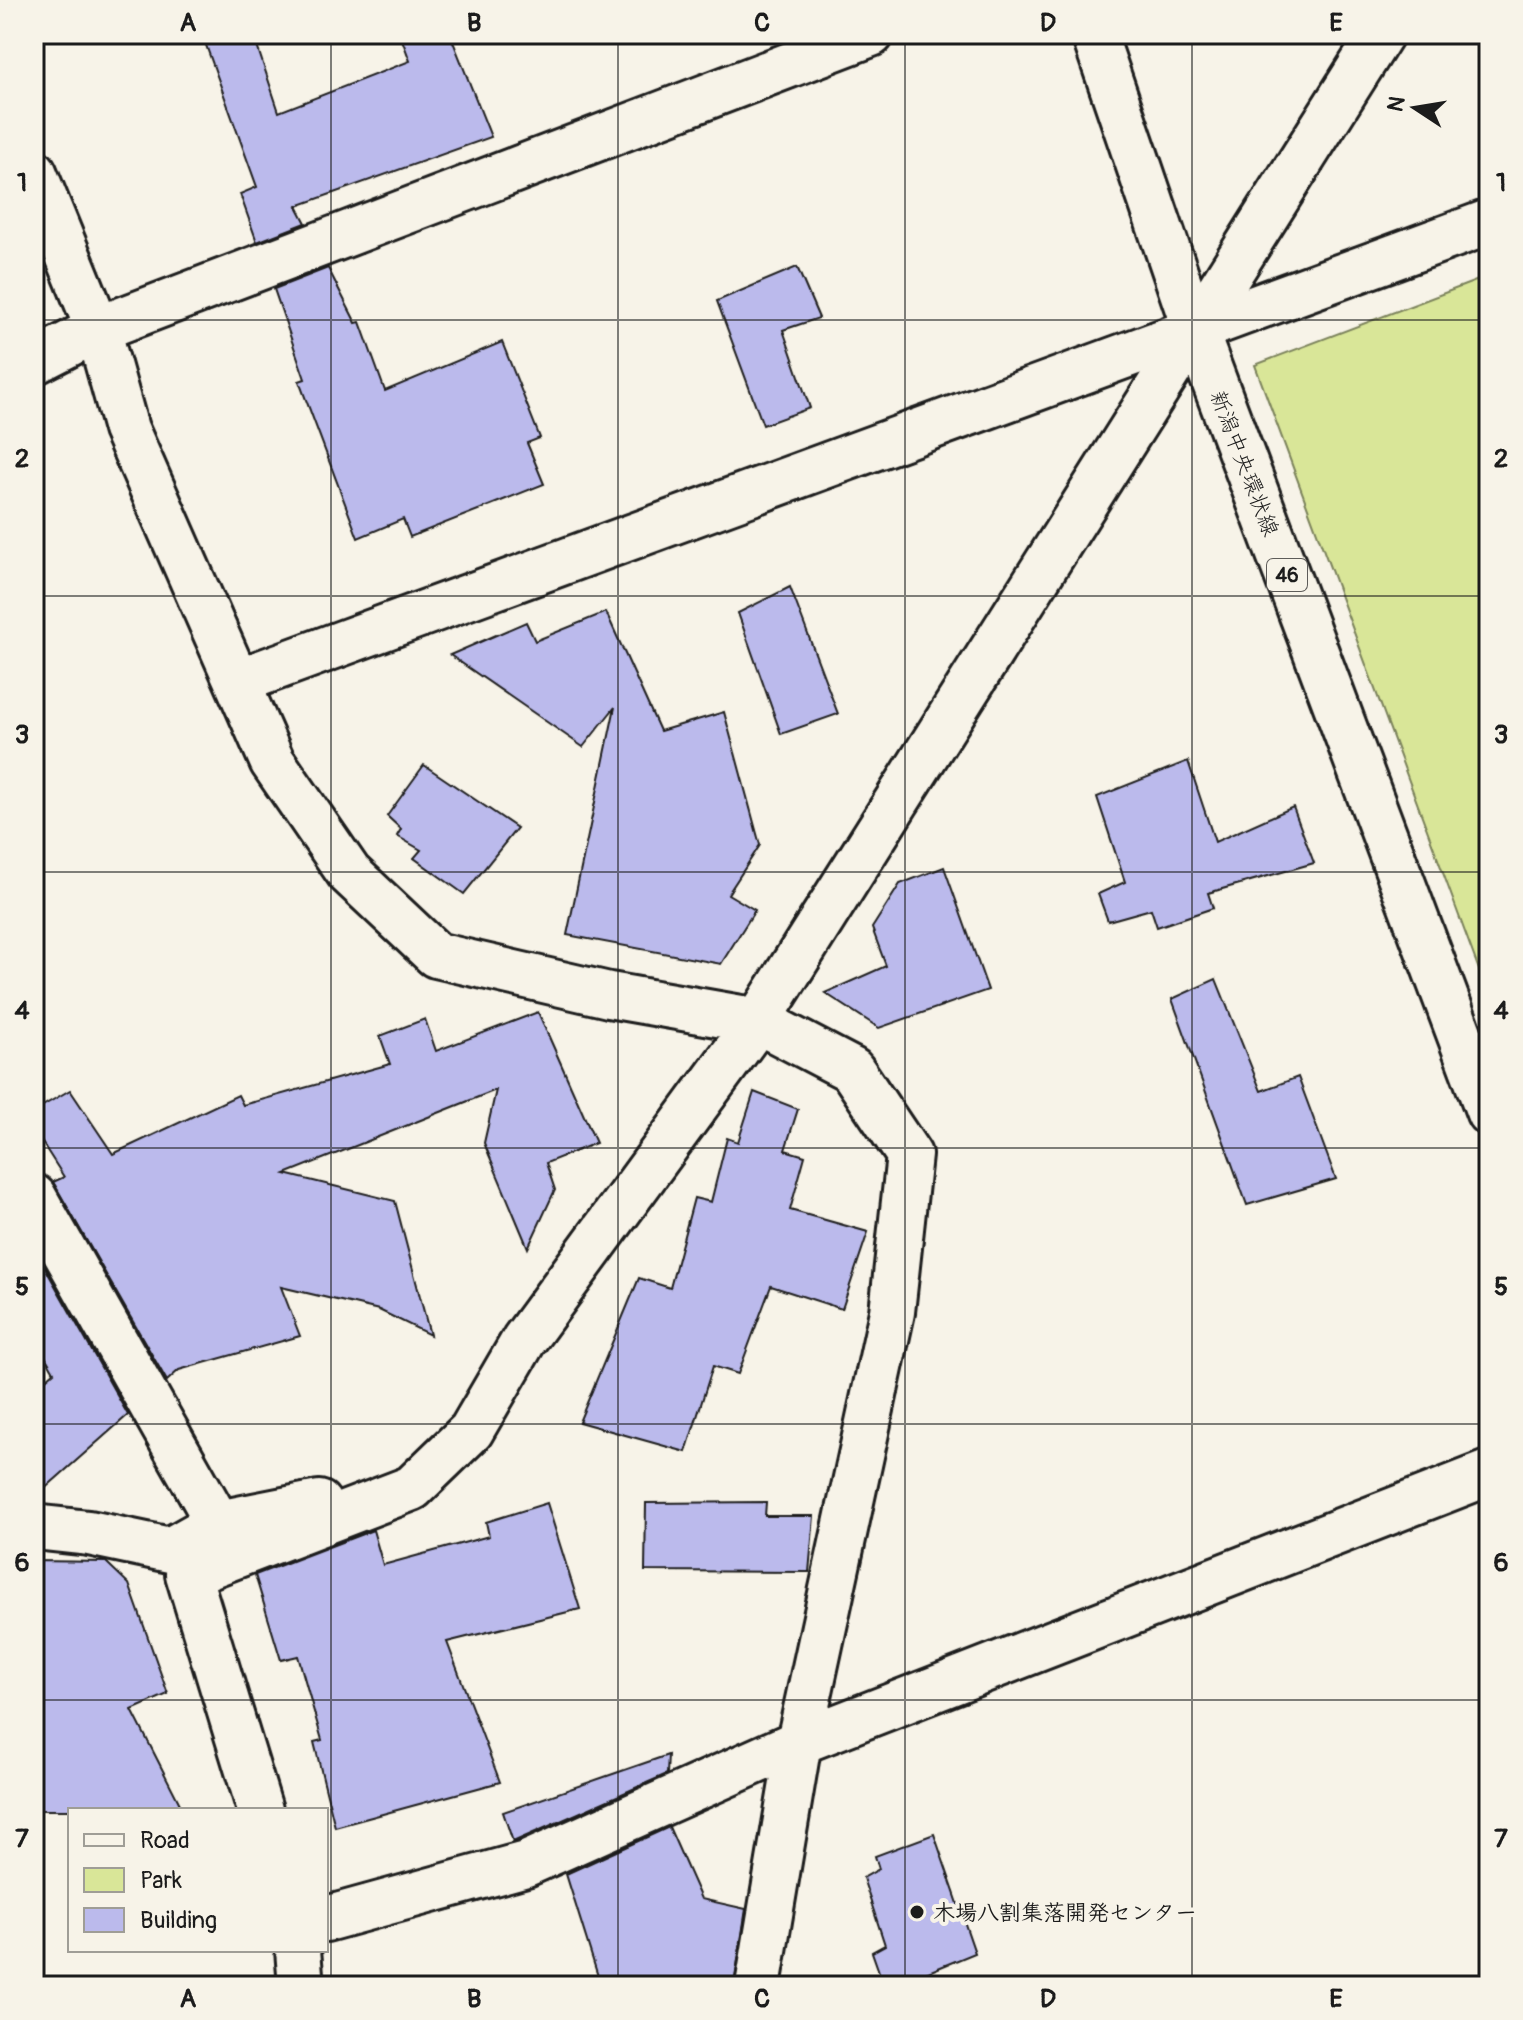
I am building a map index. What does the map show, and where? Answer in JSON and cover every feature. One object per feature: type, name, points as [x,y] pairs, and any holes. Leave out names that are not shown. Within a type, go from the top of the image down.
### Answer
[{"type":"street","points":[[34,362],[98,329],[871,34]]},
{"type":"street","name":"新潟中央環状線","points":[[1094,34],[1195,330],[1489,1113]]},
{"type":"street","points":[[259,1808],[188,1574],[412,1488],[471,1431],[524,1340],[758,1021],[1381,34]]},
{"type":"street","points":[[34,172],[98,329],[126,429],[272,761],[349,873],[436,955],[609,995],[758,1021],[852,1070],[909,1155],[892,1312],[799,1742],[758,1986]]},
{"type":"street","points":[[239,681],[1489,222]]},
{"type":"street","points":[[34,1197],[218,1523]]},
{"type":"street","points":[[328,1918],[526,1864],[799,1742],[1489,1473]]},
{"type":"street","points":[[34,1527],[89,1533],[170,1550],[218,1523],[412,1488]]},
{"type":"street","points":[[298,1952],[301,1986]]},
{"type":"green space","points":[[1489,276],[1489,997],[1255,365]]},
{"type":"building","points":[[202,34],[253,34],[279,112],[410,61],[400,34],[450,34],[491,137],[297,206],[306,223],[257,242],[240,194],[257,187]]},
{"type":"building","points":[[797,267],[819,318],[783,330],[810,408],[763,425],[717,301]]},
{"type":"building","points":[[328,268],[356,323],[360,322],[385,391],[502,342],[540,438],[527,443],[544,484],[410,537],[403,519],[358,538],[299,381],[305,379],[274,289]]},
{"type":"building","points":[[790,587],[838,714],[781,734],[738,613]]},
{"type":"building","points":[[606,612],[660,731],[724,712],[760,845],[728,894],[755,910],[721,964],[567,935],[615,707],[583,747],[450,655],[526,622],[535,641]]},
{"type":"building","points":[[1188,761],[1215,842],[1293,807],[1314,863],[1208,893],[1213,908],[1157,927],[1151,909],[1108,921],[1098,894],[1125,882],[1097,797]]},
{"type":"building","points":[[424,765],[517,828],[464,894],[414,858],[421,850],[397,836],[401,829],[387,816]]},
{"type":"building","points":[[944,867],[988,990],[879,1028],[825,993],[886,966],[872,928],[900,884]]},
{"type":"building","points":[[1216,979],[1261,1091],[1298,1077],[1336,1179],[1247,1205],[1172,999]]},
{"type":"building","points":[[538,1012],[596,1143],[546,1163],[555,1190],[528,1248],[484,1143],[496,1090],[285,1174],[395,1201],[430,1335],[379,1310],[281,1287],[300,1336],[179,1370],[167,1381],[53,1182],[64,1177],[34,1130],[34,1111],[70,1090],[113,1154],[238,1095],[243,1105],[390,1064],[380,1036],[425,1019],[436,1051]]},
{"type":"building","points":[[754,1092],[798,1109],[785,1150],[805,1156],[790,1210],[868,1232],[842,1309],[771,1286],[738,1374],[713,1366],[686,1452],[579,1422],[639,1278],[670,1288],[694,1198],[711,1202],[727,1138],[738,1142]]},
{"type":"building","points":[[39,1257],[128,1415],[34,1498],[34,1389],[54,1372],[34,1337],[34,1260]]},
{"type":"building","points":[[766,1502],[765,1516],[814,1516],[809,1572],[645,1571],[646,1503]]},
{"type":"building","points":[[547,1503],[580,1609],[447,1642],[500,1782],[335,1827],[314,1742],[322,1740],[298,1656],[281,1660],[255,1575],[373,1530],[383,1565],[489,1536],[486,1522]]},
{"type":"building","points":[[34,1561],[106,1562],[129,1584],[168,1694],[132,1710],[182,1808],[34,1810]]},
{"type":"building","points":[[668,1755],[667,1774],[513,1842],[503,1812]]},
{"type":"building","points":[[669,1827],[701,1899],[746,1909],[734,1986],[601,1986],[566,1874]]},
{"type":"building","name":"木場八割集落開発センター","points":[[934,1834],[975,1953],[926,1973],[927,1986],[884,1986],[872,1952],[885,1945],[863,1878],[879,1869],[875,1856]]},
{"type":"place","name":"木場八割集落開発センター","points":[[917,1912]]}]
